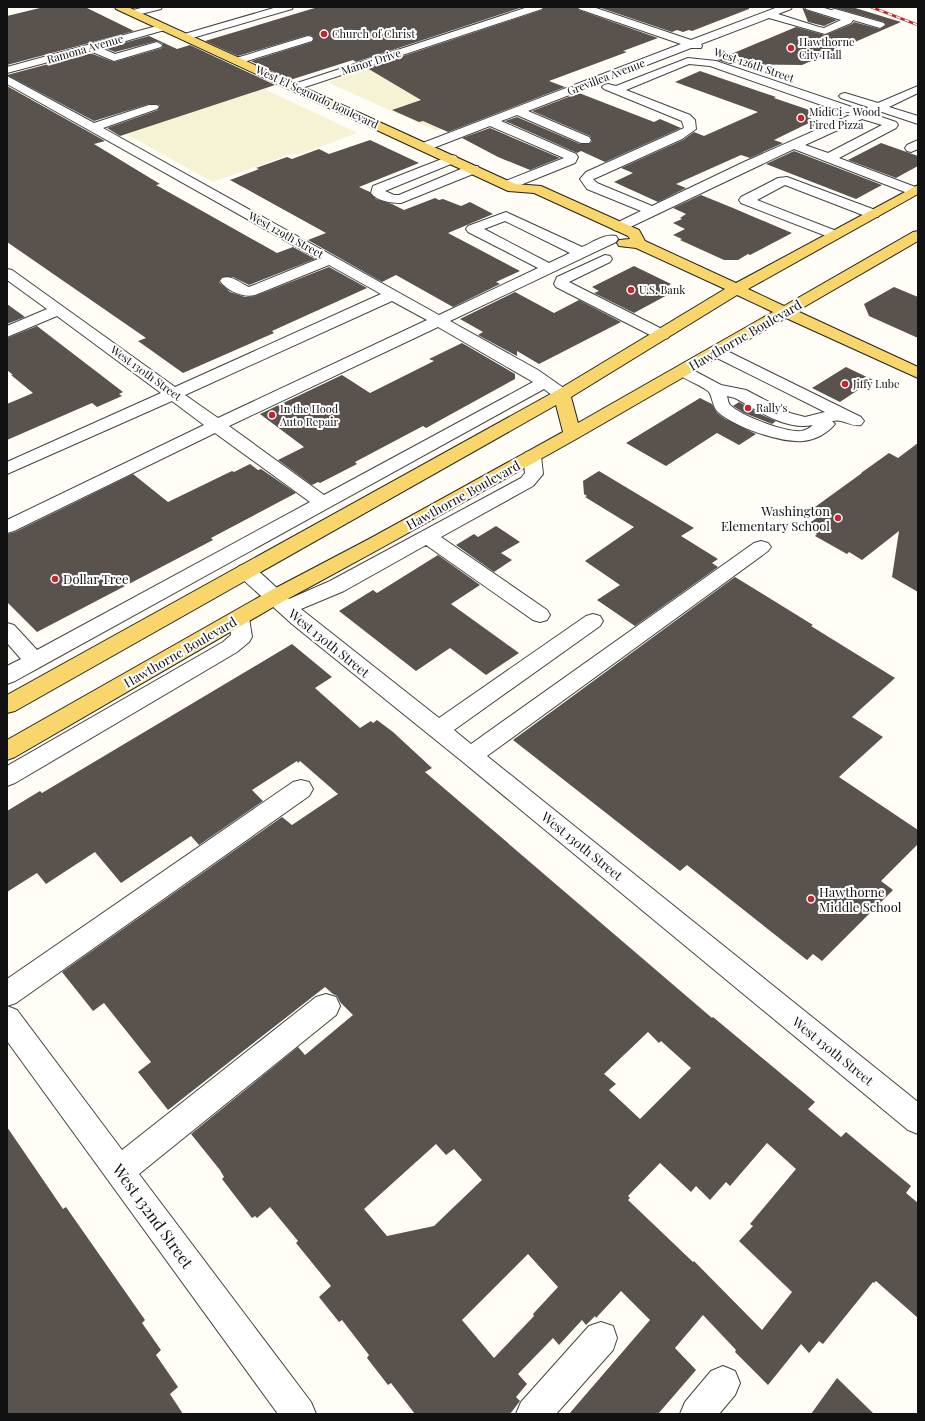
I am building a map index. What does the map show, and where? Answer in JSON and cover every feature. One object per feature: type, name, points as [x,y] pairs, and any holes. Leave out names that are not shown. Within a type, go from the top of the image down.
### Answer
[{"type":"main road","name":"West El Segundo Boulevard","points":[[120,7],[511,186],[536,189],[615,233],[617,242],[639,244],[918,373]]},
{"type":"main road","name":"West El Segundo Boulevard","points":[[511,186],[519,196],[533,203]]},
{"type":"main road","points":[[7,705],[562,395],[736,290],[916,190]]},
{"type":"main road","name":"West El Segundo Boulevard","points":[[594,231],[615,233]]},
{"type":"main road","name":"Hawthorne Boulevard","points":[[7,752],[239,618],[281,602],[376,543],[717,352],[918,235]]},
{"type":"main road","points":[[562,395],[572,434]]},
{"type":"street","points":[[133,13],[157,7]]},
{"type":"street","points":[[222,26],[211,21],[255,7],[268,13]]},
{"type":"street","points":[[185,37],[288,7]]},
{"type":"street","name":"Manor Drive","points":[[295,87],[538,7]]},
{"type":"street","name":"Grevillea Avenue","points":[[424,147],[787,7]]},
{"type":"street","points":[[768,14],[825,31],[848,20],[844,17],[810,7]]},
{"type":"street","points":[[818,7],[880,25]]},
{"type":"street","name":"West 126th Street","points":[[589,8],[707,49]]},
{"type":"street","points":[[235,14],[247,19]]},
{"type":"street","name":"Ramona Avenue","points":[[7,70],[164,27]]},
{"type":"street","points":[[237,61],[308,39]]},
{"type":"street","points":[[91,47],[114,58],[157,45]]},
{"type":"street","points":[[616,90],[688,62],[698,61],[712,63],[911,132]]},
{"type":"street","name":"West 129th Street","points":[[7,79],[532,373],[562,395]]},
{"type":"street","points":[[593,81],[689,120],[690,129],[678,136],[591,175],[586,179],[592,186],[651,211]]},
{"type":"street","points":[[7,527],[217,425],[582,253],[651,211],[880,107],[918,88]]},
{"type":"street","points":[[834,92],[918,120]]},
{"type":"street","points":[[92,127],[153,107]]},
{"type":"street","points":[[518,111],[584,140]]},
{"type":"street","points":[[490,121],[572,157],[571,160],[511,186]]},
{"type":"street","points":[[832,156],[892,125]]},
{"type":"street","points":[[794,145],[916,190]]},
{"type":"street","points":[[452,159],[378,189],[378,193],[392,199],[400,199],[473,169]]},
{"type":"street","points":[[736,195],[787,180],[873,214]]},
{"type":"street","points":[[709,184],[834,235]]},
{"type":"street","points":[[549,268],[473,229],[506,216],[582,253]]},
{"type":"street","points":[[605,259],[562,280],[560,284],[662,335]]},
{"type":"street","points":[[227,281],[243,291],[250,292],[329,260]]},
{"type":"street","name":"West 130th Street","points":[[7,273],[323,503]]},
{"type":"street","points":[[7,469],[392,295]]},
{"type":"street","points":[[7,332],[59,310]]},
{"type":"street","points":[[717,352],[762,374],[834,414],[855,420]]},
{"type":"street","points":[[683,371],[716,389],[726,392],[734,392],[784,417],[806,422],[834,414]]},
{"type":"street","points":[[734,392],[735,387],[746,379],[762,374]]},
{"type":"street","points":[[7,676],[545,382]]},
{"type":"street","points":[[716,389],[720,397],[720,403],[724,408],[758,426],[795,437],[807,436],[827,423],[834,414]]},
{"type":"street","points":[[281,602],[337,586],[526,482],[534,474],[532,456]]},
{"type":"street","points":[[426,536],[540,615]]},
{"type":"street","points":[[471,756],[760,547]]},
{"type":"street","name":"West 130th Street","points":[[246,571],[281,602],[918,1120]]},
{"type":"street","points":[[7,776],[230,647],[242,637],[239,618]]},
{"type":"street","points":[[438,730],[593,621]]},
{"type":"street","points":[[7,630],[35,661]]},
{"type":"street","points":[[7,994],[301,789]]},
{"type":"street","points":[[119,1171],[326,1006]]},
{"type":"street","name":"West 132nd Street","points":[[7,1019],[299,1414]]},
{"type":"street","points":[[533,1414],[601,1338]]},
{"type":"street","points":[[697,1414],[722,1383]]},
{"type":"shaded area","points":[[428,50],[482,113],[438,130],[434,130],[329,83],[330,81]]},
{"type":"shaded area","points":[[264,89],[358,133],[297,155],[293,153],[213,182],[126,134]]},
{"type":"building","points":[[44,7],[85,7],[134,31],[7,65],[7,16]]},
{"type":"building","points":[[318,7],[523,7],[356,62],[353,60],[290,80],[251,61],[312,42],[314,38],[312,36],[308,35],[238,56],[205,41]]},
{"type":"building","points":[[544,7],[577,7],[579,10],[658,38],[623,51],[627,52],[549,81],[565,87],[448,132],[423,121],[419,122],[392,110],[421,100],[367,68],[542,10]]},
{"type":"building","points":[[598,7],[749,7],[749,9],[692,31],[689,30],[683,32],[677,30],[672,32]]},
{"type":"building","points":[[802,7],[806,10],[837,20],[824,26],[808,22]]},
{"type":"building","points":[[826,7],[852,7],[901,22],[802,65],[730,64],[717,60],[796,27],[825,35],[854,22],[880,29],[886,25],[884,22],[835,8]]},
{"type":"building","points":[[149,36],[177,49],[190,45],[275,85],[120,136],[107,128],[158,110],[160,106],[157,104],[149,104],[94,121],[7,75],[90,53],[114,62],[162,48],[163,44],[157,41],[115,52],[105,48]]},
{"type":"building","points":[[700,71],[818,113],[809,118],[815,120],[774,140],[783,143],[750,158],[741,155],[676,184],[686,188],[658,202],[614,182],[633,173],[621,168],[683,140],[694,132],[704,136],[758,112],[675,82]]},
{"type":"building","points":[[7,86],[105,141],[94,144],[160,184],[156,185],[277,253],[293,247],[315,259],[249,285],[233,277],[222,277],[219,282],[230,292],[245,297],[255,296],[329,267],[367,288],[272,331],[274,333],[183,373],[138,341],[146,338],[7,242]]},
{"type":"building","points":[[579,93],[654,122],[660,119],[681,128],[605,162],[581,151],[577,153],[505,121],[517,117],[580,144],[589,144],[592,141],[590,136],[532,111]]},
{"type":"building","points":[[490,128],[560,158],[530,170],[498,157],[462,138]]},
{"type":"building","points":[[370,140],[419,163],[359,187],[370,192],[376,199],[404,210],[435,198],[439,200],[443,199],[461,206],[470,202],[493,214],[448,233],[520,271],[496,282],[500,284],[453,307],[396,275],[382,282],[308,240],[326,233],[230,180],[259,169],[256,168],[287,157],[292,159],[319,149],[329,154]]},
{"type":"building","points":[[881,143],[918,156],[918,166],[896,178],[848,160]]},
{"type":"building","points":[[794,151],[882,185],[856,199],[766,164]]},
{"type":"building","points":[[701,195],[792,233],[738,260],[724,260],[680,240],[682,239],[673,235],[685,229],[673,223],[682,219],[680,218],[686,214],[673,208]]},
{"type":"building","name":"U.S. Bank","points":[[634,266],[671,284],[662,289],[671,293],[634,313],[594,293],[599,291],[592,287]]},
{"type":"building","points":[[894,287],[918,297],[918,338],[869,316],[864,304]]},
{"type":"building","points":[[515,292],[554,313],[579,300],[621,322],[539,364],[517,351],[517,356],[478,335],[483,332],[460,319]]},
{"type":"building","points":[[7,304],[25,317],[7,324]]},
{"type":"building","points":[[37,326],[123,392],[119,394],[122,396],[97,407],[92,403],[7,440],[7,404],[33,393],[7,370],[7,338]]},
{"type":"building","points":[[462,343],[515,374],[515,379],[426,428],[423,426],[355,462],[357,464],[320,483],[318,482],[312,485],[278,460],[304,447],[260,414],[342,375],[370,393],[434,361],[429,359]]},
{"type":"building","points":[[846,367],[873,380],[840,402],[812,388]]},
{"type":"building","points":[[700,398],[712,404],[717,413],[725,419],[756,434],[739,445],[717,433],[666,466],[626,443]]},
{"type":"building","points":[[739,402],[776,421],[772,424],[744,413],[733,406]]},
{"type":"building","points":[[918,443],[918,592],[892,577],[899,531],[862,560],[849,552],[847,554],[815,536],[817,534],[804,527],[825,512],[815,507],[861,473],[889,453],[898,458]]},
{"type":"building","points":[[250,464],[258,470],[261,469],[296,493],[211,538],[213,540],[37,632],[7,602],[7,534],[15,532],[133,474],[168,502],[232,471],[234,472]]},
{"type":"building","points":[[599,471],[694,528],[681,536],[718,559],[712,563],[718,567],[635,626],[597,600],[620,585],[585,561],[634,527],[585,497],[587,496],[584,494],[583,481]]},
{"type":"building","points":[[496,526],[520,542],[501,553],[512,560],[494,572],[456,545],[474,534],[478,537]]},
{"type":"building","points":[[438,555],[480,585],[451,604],[519,653],[486,675],[450,648],[416,671],[339,611],[373,590],[377,593]]},
{"type":"building","name":"Hawthorne Middle School","points":[[735,577],[895,678],[852,717],[883,737],[839,777],[918,830],[918,844],[881,881],[893,890],[822,961],[813,954],[807,960],[687,865],[680,871],[513,740]]},
{"type":"building","points":[[292,644],[332,677],[315,688],[360,728],[371,721],[373,723],[377,720],[393,732],[432,768],[425,772],[712,1018],[713,1017],[815,1102],[808,1109],[841,1137],[846,1132],[911,1186],[906,1193],[918,1203],[918,1318],[876,1281],[874,1283],[873,1282],[823,1344],[819,1341],[809,1353],[801,1344],[768,1385],[735,1352],[736,1350],[703,1315],[675,1348],[696,1370],[658,1414],[569,1414],[650,1320],[621,1291],[596,1318],[595,1316],[586,1325],[582,1320],[559,1345],[553,1338],[518,1374],[527,1384],[516,1397],[520,1401],[510,1414],[415,1414],[391,1383],[388,1385],[367,1358],[369,1355],[342,1320],[339,1322],[319,1297],[331,1286],[296,1243],[298,1241],[270,1207],[257,1218],[255,1216],[252,1218],[222,1179],[224,1177],[220,1170],[191,1134],[298,1047],[305,1055],[353,1015],[340,1002],[337,996],[325,987],[168,1110],[138,1072],[151,1062],[104,1003],[93,1011],[62,972],[282,817],[292,825],[338,794],[300,761],[298,763],[297,761],[252,790],[263,801],[199,845],[191,836],[121,883],[95,852],[46,884],[37,873],[7,892],[7,811],[40,791],[42,793]],"holes":[[[648,1032],[659,1043],[661,1041],[691,1068],[640,1119],[609,1090],[616,1084],[604,1074]],[[767,1143],[796,1169],[750,1224],[753,1226],[739,1241],[792,1292],[762,1330],[694,1261],[693,1262],[628,1200],[630,1198],[628,1196],[660,1163],[691,1192],[696,1186],[710,1200],[726,1182],[730,1186]],[[436,1144],[446,1155],[454,1149],[482,1180],[434,1226],[387,1236],[364,1209]],[[528,1254],[558,1287],[533,1314],[534,1316],[494,1358],[462,1320]]]},
{"type":"building","points":[[7,1127],[63,1209],[66,1207],[145,1320],[142,1323],[161,1350],[156,1355],[178,1387],[170,1394],[183,1414],[7,1414]]},
{"type":"building","points":[[837,1378],[874,1414],[811,1414]]},
{"type":"railway","points":[[871,7],[918,25]]},
{"type":"place","name":"Church of Christ","points":[[324,34]]},
{"type":"place","name":"Hawthorne City Hall","points":[[791,48]]},
{"type":"place","name":"MidiCi - Wood Fired Pizza","points":[[801,118]]},
{"type":"place","name":"U.S. Bank","points":[[631,290]]},
{"type":"place","name":"Jiffy Lube","points":[[845,384]]},
{"type":"place","name":"Rally's","points":[[748,408]]},
{"type":"place","name":"In the Hood Auto Repair","points":[[272,415]]},
{"type":"place","name":"Washington Elementary School","points":[[838,518]]},
{"type":"place","name":"Dollar Tree","points":[[55,579]]},
{"type":"place","name":"Hawthorne Middle School","points":[[811,899]]}]
